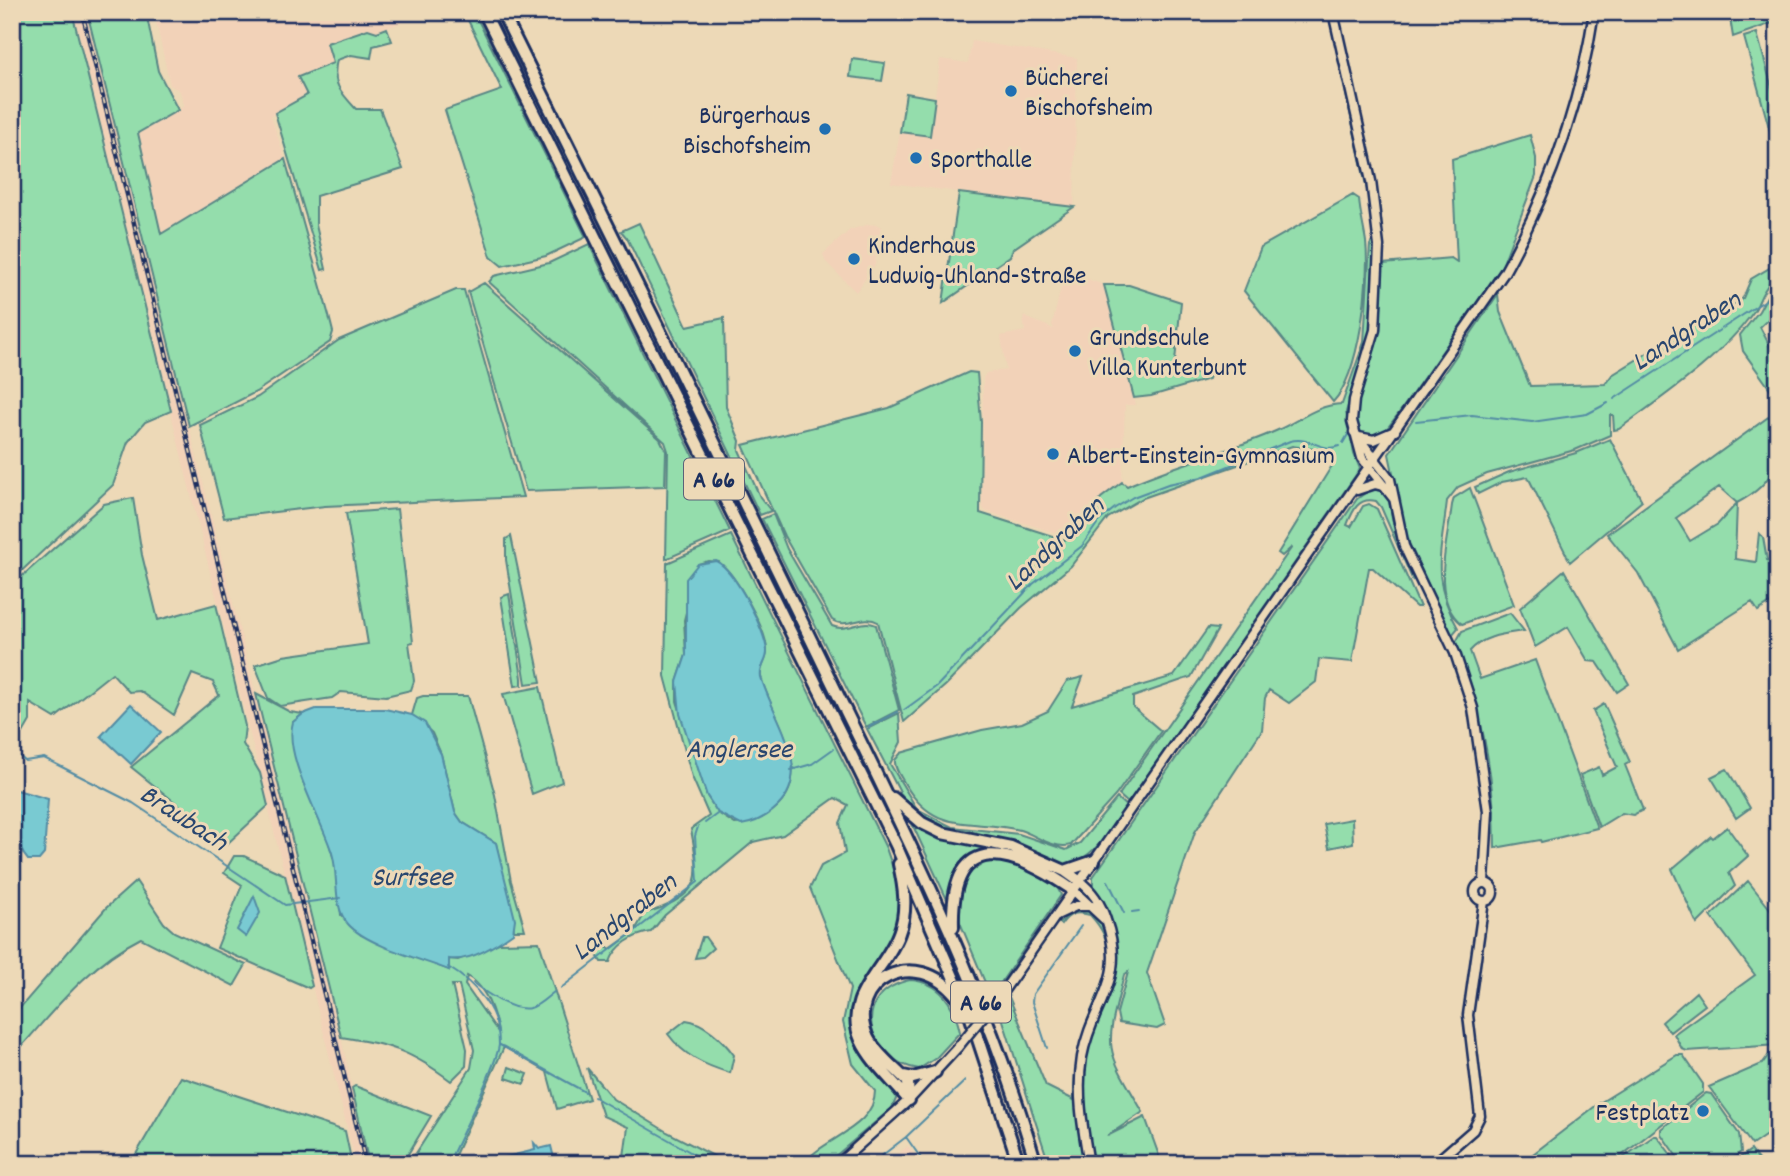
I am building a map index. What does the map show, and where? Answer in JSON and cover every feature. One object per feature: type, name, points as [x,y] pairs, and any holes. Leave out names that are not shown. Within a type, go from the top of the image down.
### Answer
[{"type":"highway","name":"A 66","points":[[484,12],[896,845],[971,1018],[1020,1164]]},
{"type":"highway","name":"A 66","points":[[502,12],[888,794],[953,933],[990,1024],[1036,1164]]},
{"type":"highway","points":[[888,794],[922,823],[942,833],[1011,847],[1065,871],[1076,886]]},
{"type":"highway","points":[[896,845],[904,897],[902,924],[894,945],[859,998],[857,1021],[864,1045],[909,1100]]},
{"type":"highway","points":[[953,933],[952,898],[955,884],[965,869],[981,858],[1001,854],[1018,858],[1076,886]]},
{"type":"highway","points":[[1065,871],[1094,861]]},
{"type":"highway","points":[[909,1100],[910,1086],[875,1048],[864,1024],[868,997],[883,979],[906,971],[929,973],[952,990],[971,1018]]},
{"type":"highway","points":[[902,1076],[913,1078],[935,1072]]},
{"type":"main road","points":[[1333,12],[1371,181],[1379,246],[1375,330],[1352,407],[1357,449],[1394,499]]},
{"type":"main road","points":[[838,1164],[909,1100],[958,1047],[1002,993],[1504,273],[1543,197],[1577,103],[1594,12]]},
{"type":"main road","points":[[1356,434],[1374,440],[1396,431]]},
{"type":"main road","points":[[1356,434],[1377,458],[1390,479],[1404,546],[1455,653],[1474,715],[1488,811],[1484,882]]},
{"type":"main road","points":[[1354,491],[1371,484],[1386,486]]},
{"type":"main road","points":[[1434,1164],[1473,1130],[1480,1116],[1468,1015],[1483,901],[1493,893],[1492,887],[1484,882]]},
{"type":"main road","points":[[1483,901],[1476,897],[1475,891],[1476,886],[1484,882]]},
{"type":"main road","points":[[1076,886],[1108,924]]},
{"type":"main road","points":[[1076,886],[1096,897],[1114,946],[1114,969],[1087,1036],[1080,1076],[1082,1118],[1089,1164]]},
{"type":"main road","points":[[1055,916],[1076,906],[1092,907]]},
{"type":"shaded area","points":[[72,12],[86,12],[341,1037],[369,1164],[356,1164]]},
{"type":"shaded area","points":[[154,12],[405,12],[408,20],[377,32],[368,29],[328,43],[333,63],[298,77],[308,95],[271,116],[285,159],[161,235],[138,133],[184,106],[180,91],[170,85]]},
{"type":"shaded area","points":[[972,41],[1077,58],[1074,207],[891,183],[900,132],[930,136],[940,59],[968,63]]},
{"type":"shaded area","points":[[870,224],[881,226],[875,265],[856,292],[825,261],[823,254],[850,230]]},
{"type":"shaded area","name":"Albert-Einstein-Gymnasium","points":[[1065,271],[1104,285],[1136,405],[1125,405],[1122,482],[1101,498],[1075,536],[1069,537],[985,511],[982,506],[983,378],[986,373],[1006,370],[1001,336],[1025,331],[1023,316],[1054,329],[1052,325]]},
{"type":"shaded area","points":[[908,1146],[922,1164],[884,1164]]},
{"type":"green space","points":[[12,12],[72,12],[171,411],[145,422],[128,442],[113,485],[12,580]]},
{"type":"green space","points":[[87,12],[146,12],[158,71],[178,110],[138,133],[161,234],[285,159],[333,332],[330,342],[256,392],[189,426]]},
{"type":"green space","points":[[464,12],[474,12],[586,237],[546,256],[502,266],[491,257],[445,110],[502,90]]},
{"type":"green space","points":[[1328,12],[1331,12],[1369,188],[1367,190]]},
{"type":"green space","points":[[1729,12],[1778,12],[1778,21],[1733,37]]},
{"type":"green space","points":[[387,28],[392,41],[373,46],[371,58],[351,55],[337,60],[335,75],[342,93],[356,109],[380,109],[403,169],[316,196],[316,225],[326,269],[322,270],[275,113],[307,95],[298,77],[333,63],[327,43],[368,29],[377,32]]},
{"type":"green space","points":[[1757,33],[1778,110],[1778,140],[1773,142],[1744,37]]},
{"type":"green space","points":[[852,59],[885,63],[882,81],[850,77]]},
{"type":"green space","points":[[906,93],[935,98],[930,136],[900,132]]},
{"type":"green space","points":[[1530,135],[1536,158],[1536,176],[1502,266],[1385,431],[1371,437],[1358,433],[1354,415],[1376,344],[1383,264],[1451,258],[1457,262],[1452,159]]},
{"type":"green space","points":[[959,193],[1074,207],[1013,249],[1010,256],[943,303]]},
{"type":"green space","points":[[1353,195],[1359,199],[1366,242],[1364,302],[1350,371],[1333,402],[1244,291],[1261,247]]},
{"type":"green space","points":[[639,223],[687,326],[724,318],[726,407],[740,441],[739,450],[760,497],[771,511],[760,515],[627,238],[621,231]]},
{"type":"green space","points":[[1375,237],[1371,329],[1346,412],[1354,454],[1360,469],[1128,803],[1119,795],[1292,547],[1282,556],[1278,553],[1333,464],[1328,451],[1292,446],[1143,498],[1108,518],[1071,566],[1021,608],[946,685],[904,722],[878,622],[867,619],[838,623],[832,620],[784,536],[743,445],[889,408],[969,372],[977,373],[981,422],[980,513],[1065,540],[1075,536],[1101,498],[1122,482],[1127,486],[1259,438],[1316,410],[1342,404],[1364,342],[1370,245]]},
{"type":"green space","points":[[589,244],[730,531],[666,559],[668,451],[665,442],[489,282],[494,276],[549,263]]},
{"type":"green space","points":[[1778,263],[1775,275],[1741,328],[1691,375],[1619,429],[1614,430],[1613,415],[1610,415],[1610,435],[1575,450],[1487,474],[1458,487],[1447,501],[1440,552],[1444,595],[1458,628],[1452,635],[1407,539],[1389,454],[1498,294],[1500,312],[1530,386],[1605,384],[1612,375],[1683,331],[1735,304],[1743,298],[1751,279]]},
{"type":"green space","points":[[1778,276],[1778,310],[1760,327],[1778,362],[1778,400],[1743,351],[1740,335],[1759,311]]},
{"type":"green space","points":[[484,283],[660,439],[666,451],[665,486],[526,491],[468,292]]},
{"type":"green space","points":[[1104,285],[1129,285],[1181,302],[1174,371],[1210,375],[1209,379],[1151,396],[1134,398]]},
{"type":"green space","points":[[456,290],[464,290],[523,497],[325,506],[224,518],[200,425],[258,397],[339,340]]},
{"type":"green space","points":[[1778,410],[1775,464],[1763,485],[1737,503],[1735,559],[1756,562],[1759,533],[1763,537],[1767,560],[1778,560],[1778,587],[1772,589],[1775,600],[1758,611],[1752,602],[1678,649],[1638,573],[1607,534]],"holes":[[[1719,487],[1737,503],[1718,524],[1690,541],[1676,518]]]},
{"type":"green space","points":[[1610,439],[1642,501],[1570,562],[1528,477],[1502,482],[1478,494],[1475,487],[1509,472],[1576,453]]},
{"type":"green space","points":[[1372,488],[1383,490],[1388,496],[1395,533],[1413,581],[1376,501],[1360,503],[1347,525],[1351,527],[1363,506],[1369,504],[1377,509],[1420,607],[1416,607],[1373,568],[1369,568],[1352,662],[1319,659],[1316,682],[1289,703],[1269,690],[1265,698],[1262,730],[1195,832],[1147,973],[1165,1025],[1157,1029],[1119,1023],[1117,1013],[1128,972],[1124,975],[1113,1019],[1111,1047],[1114,1059],[1143,1112],[1107,1136],[1145,1117],[1162,1164],[1093,1164],[1083,1094],[1085,1060],[1091,1037],[1116,976],[1118,951],[1111,921],[1093,886],[1093,877],[1357,499]]},
{"type":"green space","points":[[1470,488],[1514,605],[1462,624],[1452,613],[1446,600],[1443,568],[1454,498]]},
{"type":"green space","points":[[133,498],[142,555],[158,620],[216,604],[245,726],[243,744],[260,773],[268,806],[227,844],[131,767],[219,695],[213,682],[192,674],[174,715],[140,691],[129,692],[112,673],[55,718],[30,703],[30,721],[23,733],[12,734],[12,585],[104,504]]},
{"type":"green space","points":[[397,509],[413,642],[409,643],[414,681],[411,690],[386,696],[341,692],[332,698],[280,706],[268,698],[255,665],[283,656],[368,644],[346,513]]},
{"type":"green space","points":[[773,514],[787,549],[832,626],[843,628],[865,623],[876,625],[899,710],[866,727],[762,519]]},
{"type":"green space","points":[[731,535],[886,848],[896,877],[900,920],[879,963],[855,995],[850,1019],[857,1043],[895,1092],[896,1099],[892,1108],[826,1164],[803,1164],[867,1114],[873,1104],[875,1091],[853,1064],[843,1022],[850,989],[810,888],[821,866],[845,853],[840,823],[848,805],[835,798],[783,835],[753,842],[665,915],[651,932],[632,938],[621,946],[610,962],[601,962],[597,955],[602,945],[610,949],[634,932],[645,913],[674,902],[692,886],[696,868],[691,829],[709,816],[692,777],[665,676],[667,563]],"holes":[[[719,562],[742,590],[762,630],[767,651],[761,677],[792,759],[792,776],[788,791],[778,806],[758,819],[741,824],[735,824],[718,813],[707,796],[677,701],[677,682],[686,655],[684,620],[698,564]]]},
{"type":"green space","points":[[511,536],[541,682],[526,684],[506,560],[506,539]]},
{"type":"green space","points":[[1564,570],[1629,684],[1617,692],[1597,662],[1588,661],[1568,627],[1535,647],[1520,608]]},
{"type":"green space","points":[[509,594],[522,678],[522,685],[515,686],[501,597]]},
{"type":"green space","points":[[1510,613],[1524,631],[1488,638],[1470,651],[1480,679],[1535,660],[1597,828],[1541,842],[1540,840],[1495,848],[1493,795],[1480,718],[1455,644],[1462,631]]},
{"type":"green space","points":[[1208,628],[1218,629],[1191,677],[1133,697],[1133,707],[1161,731],[1116,795],[1071,845],[1052,844],[1020,830],[942,818],[917,800],[897,769],[895,760],[901,753],[982,730],[1022,723],[1048,711],[1067,681],[1083,677],[1072,706],[1174,676]]},
{"type":"green space","points":[[540,687],[562,782],[532,794],[503,694]]},
{"type":"green space","points":[[256,694],[290,712],[303,714],[293,722],[337,870],[341,915],[361,935],[449,970],[449,959],[458,960],[499,943],[539,942],[589,1099],[557,1109],[547,1072],[504,1047],[451,1164],[409,1164],[471,1068],[474,1050],[459,985],[452,985],[467,1049],[466,1066],[451,1081],[424,1062],[399,1050],[341,1037]],"holes":[[[467,976],[474,980],[488,1000],[498,1032],[465,985]]]},
{"type":"green space","points":[[468,696],[495,795],[511,881],[525,930],[514,930],[496,843],[462,822],[455,812],[441,754],[432,733],[412,715],[417,698]]},
{"type":"green space","points":[[1604,704],[1630,762],[1625,765],[1643,810],[1633,815],[1622,813],[1599,827],[1580,775],[1599,767],[1602,775],[1617,767],[1593,711]]},
{"type":"green space","points":[[899,713],[901,742],[890,764],[917,809],[952,827],[1019,834],[1066,850],[1080,843],[1117,798],[1127,807],[1093,850],[1085,857],[1065,866],[932,825],[905,802],[867,729]]},
{"type":"green space","points":[[1727,769],[1750,808],[1736,818],[1711,777]]},
{"type":"green space","points":[[908,815],[940,836],[1012,853],[1004,852],[958,873],[951,889],[950,906]]},
{"type":"green space","points":[[1352,819],[1353,843],[1329,848],[1324,824]]},
{"type":"green space","points":[[1727,827],[1748,856],[1729,873],[1735,886],[1697,924],[1672,869],[1711,836],[1713,838]]},
{"type":"green space","points":[[234,856],[244,856],[285,875],[312,986],[309,988],[217,948],[242,885],[224,873]]},
{"type":"green space","points":[[991,859],[1021,864],[1041,873],[1050,879],[1061,895],[991,997],[959,920],[956,904],[964,876]]},
{"type":"green space","points":[[136,881],[164,923],[174,932],[246,965],[234,986],[141,938],[87,976],[12,1057],[12,1017],[106,908]]},
{"type":"green space","points":[[1748,881],[1778,919],[1778,963],[1772,967],[1778,976],[1778,1045],[1687,1051],[1682,1049],[1674,1034],[1755,975],[1711,916]]},
{"type":"green space","points":[[1077,909],[1089,911],[1101,920],[1109,941],[1111,958],[1109,975],[1079,1057],[1079,1094],[1086,1164],[1049,1164],[1000,1011],[1009,997],[1046,1086],[1074,1100],[1075,1071],[1081,1043],[1103,982],[1109,956],[1101,929],[1090,915],[1073,914],[1061,925],[1059,923]]},
{"type":"green space","points":[[702,937],[705,937],[713,948],[703,957],[695,958]]},
{"type":"green space","points":[[910,980],[930,985],[944,996],[954,1012],[960,1032],[936,1058],[919,1069],[901,1063],[887,1054],[877,1041],[872,1026],[872,1012],[878,998],[891,987]]},
{"type":"green space","points":[[1696,992],[1705,1005],[1670,1032],[1662,1022]]},
{"type":"green space","points":[[686,1020],[706,1028],[730,1049],[734,1055],[730,1073],[695,1059],[674,1042],[668,1034]]},
{"type":"green space","points":[[1778,1051],[1778,1127],[1752,1145],[1709,1087],[1762,1064],[1771,1052]]},
{"type":"green space","points":[[1677,1055],[1683,1055],[1703,1084],[1703,1092],[1611,1164],[1520,1164],[1598,1104]]},
{"type":"green space","points":[[509,1067],[528,1074],[524,1084],[506,1078]]},
{"type":"green space","points":[[587,1068],[613,1099],[667,1132],[729,1164],[623,1164],[628,1127],[603,1116]]},
{"type":"green space","points":[[181,1077],[345,1131],[352,1164],[142,1164],[132,1161]]},
{"type":"green space","points":[[355,1086],[431,1116],[402,1164],[369,1164],[352,1088]]},
{"type":"green space","name":"Festplatz","points":[[1706,1093],[1711,1094],[1739,1134],[1741,1152],[1724,1164],[1682,1164],[1661,1134],[1661,1129]]},
{"type":"green space","points":[[1654,1136],[1657,1136],[1678,1164],[1614,1164]]},
{"type":"green space","points":[[1751,1150],[1761,1164],[1731,1164]]},
{"type":"water","name":"Anglersee","points":[[716,561],[740,588],[761,630],[767,652],[761,677],[788,742],[792,759],[788,791],[778,806],[761,819],[741,825],[718,813],[707,796],[680,714],[677,682],[686,655],[686,579],[698,564]]},
{"type":"water","points":[[131,704],[161,732],[131,764],[101,736]]},
{"type":"water","name":"Surfsee","points":[[316,709],[385,709],[412,715],[425,723],[441,754],[455,812],[462,822],[496,843],[515,919],[513,933],[474,955],[449,959],[449,970],[381,945],[356,932],[348,924],[340,909],[332,853],[293,751],[293,722]]},
{"type":"water","points":[[17,790],[48,799],[44,854],[39,860],[28,860],[17,838],[12,794]]},
{"type":"water","points":[[254,896],[260,913],[246,937],[237,930]]},
{"type":"water","points":[[534,1143],[539,1149],[551,1146],[555,1162],[508,1164],[506,1157],[535,1150]]},
{"type":"waterway","name":"Landgraben","points":[[1614,399],[1778,292]]},
{"type":"waterway","name":"Landgraben","points":[[1416,421],[1472,415],[1532,422],[1587,414],[1608,403]]},
{"type":"waterway","name":"Landgraben","points":[[1343,443],[1350,431]]},
{"type":"waterway","name":"Landgraben","points":[[904,710],[937,686],[1033,584],[1082,546],[1099,521],[1133,497],[1168,484],[1202,477],[1290,441],[1298,440],[1333,448],[1339,446]]},
{"type":"waterway","name":"Landgraben","points":[[869,727],[897,712]]},
{"type":"waterway","name":"Landgraben","points":[[791,770],[812,764],[833,749]]},
{"type":"waterway","name":"Braubach","points":[[12,750],[25,761],[44,758],[133,803],[285,905],[340,898]]},
{"type":"waterway","name":"Landgraben","points":[[705,823],[717,814]]},
{"type":"waterway","name":"Landgraben","points":[[561,988],[698,882],[695,836],[698,827]]},
{"type":"waterway","points":[[1108,881],[1124,913]]},
{"type":"waterway","points":[[1132,912],[1139,911]]},
{"type":"waterway","points":[[1047,1048],[1032,1002],[1033,994],[1081,926]]},
{"type":"waterway","name":"Braubach","points":[[448,967],[468,981],[484,999],[495,1020],[499,1044],[485,1084],[448,1164]]},
{"type":"waterway","name":"Landgraben","points":[[473,983],[500,1001],[523,1008],[537,1005],[554,992]]},
{"type":"waterway","points":[[500,1045],[585,1092]]},
{"type":"waterway","points":[[906,1137],[965,1081]]},
{"type":"waterway","points":[[594,1097],[711,1164]]},
{"type":"waterway","points":[[871,1164],[906,1137],[925,1164]]},
{"type":"railway","points":[[82,12],[366,1164]]},
{"type":"place","name":"Bücherei Bischofsheim","points":[[1011,91]]},
{"type":"place","name":"Bürgerhaus Bischofsheim","points":[[825,129]]},
{"type":"place","name":"Sporthalle","points":[[916,158]]},
{"type":"place","name":"Kinderhaus Ludwig-Uhland-Straße","points":[[854,259]]},
{"type":"place","name":"Grundschule Villa Kunterbunt","points":[[1075,351]]},
{"type":"place","name":"Albert-Einstein-Gymnasium","points":[[1053,454]]},
{"type":"place","name":"Festplatz","points":[[1703,1111]]}]
